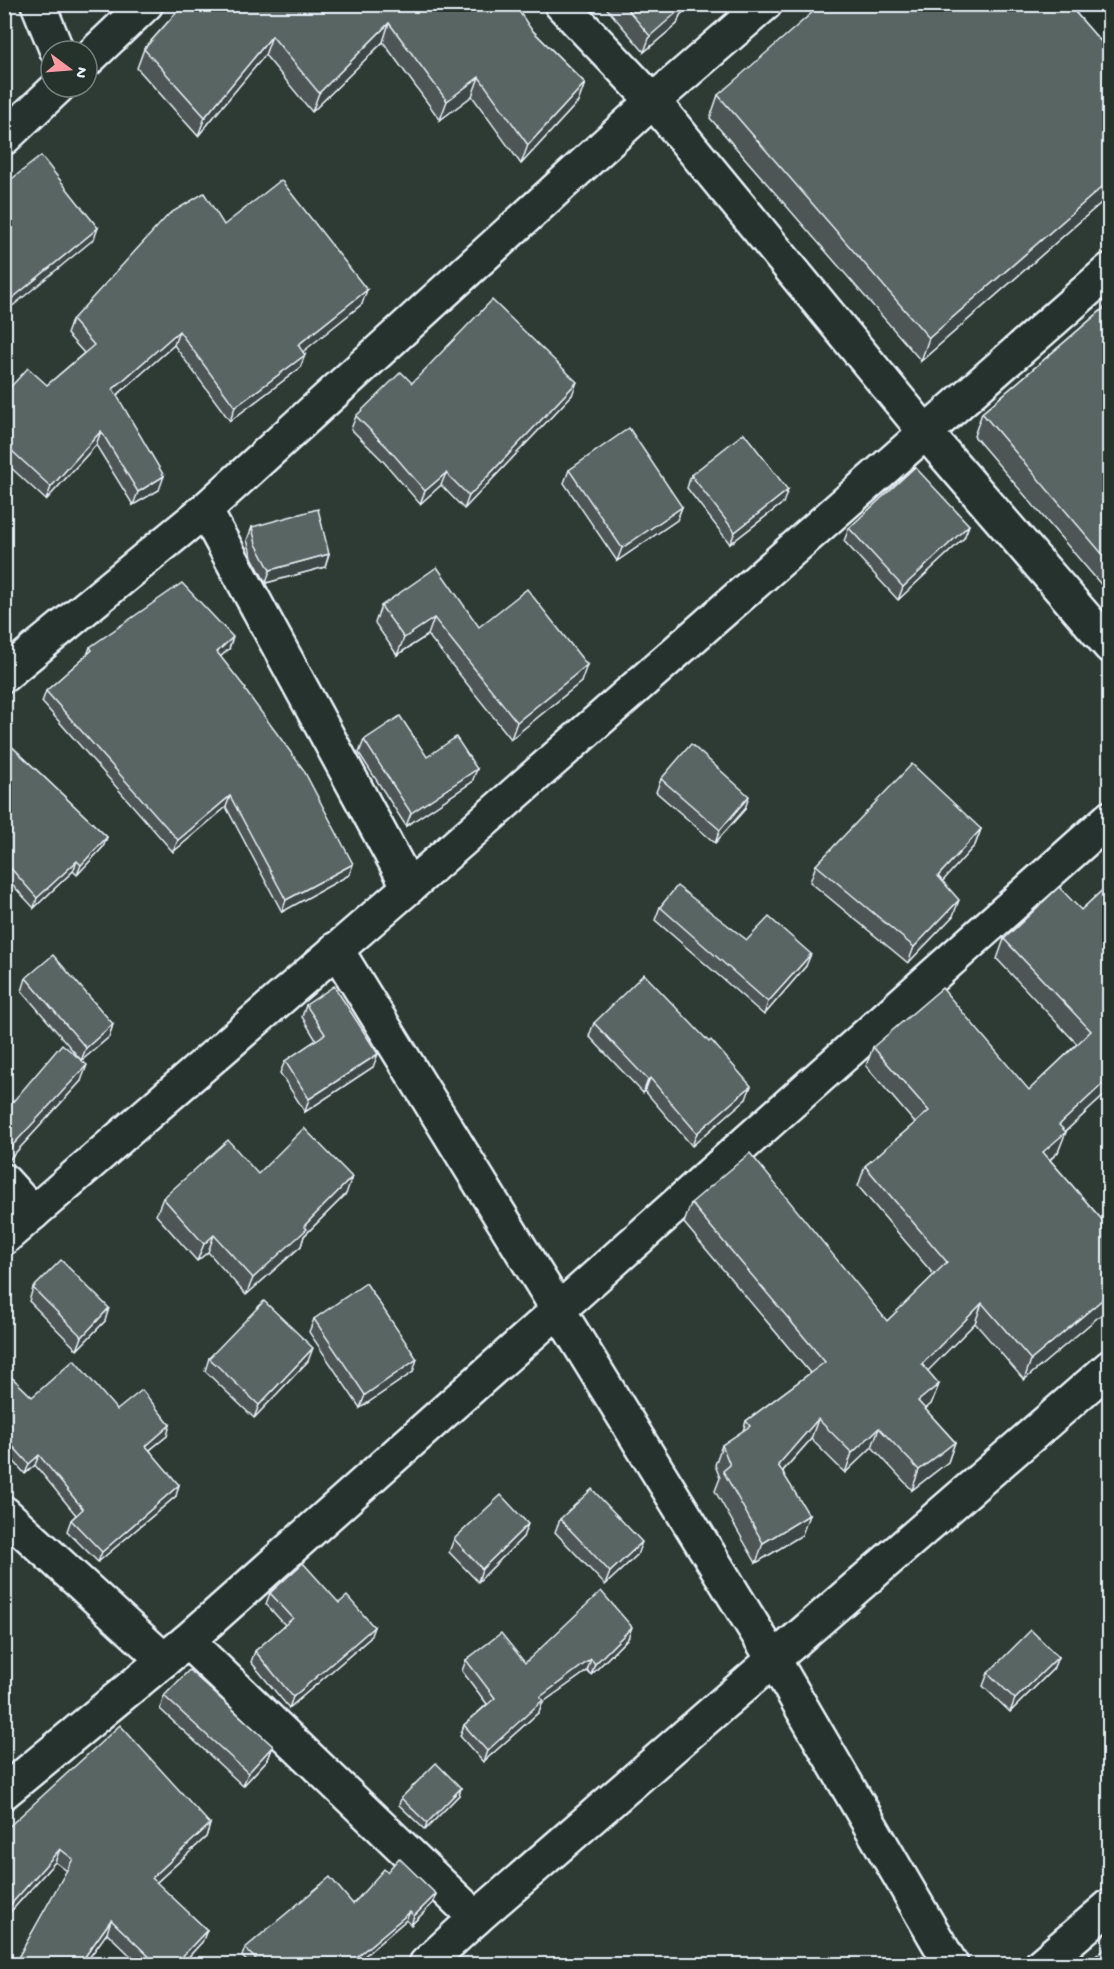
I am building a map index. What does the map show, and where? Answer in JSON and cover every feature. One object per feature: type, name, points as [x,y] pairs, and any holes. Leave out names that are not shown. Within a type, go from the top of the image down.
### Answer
[{"type":"street","points":[[38,4],[52,39]]},
{"type":"street","points":[[99,49],[146,4]]},
{"type":"street","points":[[561,4],[653,101],[926,432],[1110,646]]},
{"type":"street","points":[[11,658],[205,510],[653,101],[765,4]]},
{"type":"street","points":[[1091,4],[1110,26]]},
{"type":"street","points":[[4,138],[45,99]]},
{"type":"street","points":[[4,1238],[409,887],[1110,270]]},
{"type":"street","points":[[205,510],[409,887]]},
{"type":"street","points":[[4,1792],[175,1651],[1110,818]]},
{"type":"street","points":[[336,949],[774,1660],[951,1965]]},
{"type":"street","points":[[4,1182],[33,1213]]},
{"type":"street","points":[[426,1965],[476,1918],[1110,1367]]},
{"type":"street","points":[[4,1513],[175,1651],[476,1918]]},
{"type":"street","points":[[1042,1965],[1110,1906]]},
{"type":"building","points":[[184,4],[514,4],[531,29],[585,83],[528,145],[479,77],[447,101],[389,23],[319,93],[272,36],[205,117],[144,49]]},
{"type":"building","points":[[623,4],[679,4],[682,8],[650,36]]},
{"type":"building","points":[[822,4],[1068,4],[1110,52],[1110,180],[929,338],[718,95]]},
{"type":"building","points":[[41,156],[98,228],[4,305],[4,185]]},
{"type":"building","points":[[281,180],[367,290],[298,345],[305,355],[235,407],[179,331],[113,389],[164,476],[138,492],[101,431],[51,487],[12,451],[4,458],[4,394],[28,368],[47,385],[94,345],[72,320],[169,214],[204,193],[224,225]]},
{"type":"building","points":[[492,300],[577,382],[469,496],[446,473],[425,491],[388,448],[356,416],[401,372],[412,383]]},
{"type":"building","points":[[1110,303],[1110,563],[982,413]]},
{"type":"building","points":[[629,428],[682,507],[622,548],[569,470]]},
{"type":"building","points":[[744,433],[788,490],[735,532],[691,475]]},
{"type":"building","points":[[915,467],[969,525],[903,587],[849,528]]},
{"type":"building","points":[[318,509],[329,554],[270,570],[256,544],[252,527]]},
{"type":"building","points":[[437,567],[479,627],[527,589],[587,665],[517,722],[434,618],[404,638],[381,606]]},
{"type":"building","points":[[182,583],[233,637],[217,652],[303,769],[353,864],[286,900],[230,796],[178,840],[46,691],[92,650],[90,647]]},
{"type":"building","points":[[400,716],[427,757],[456,737],[477,769],[411,813],[364,740]]},
{"type":"building","points":[[4,739],[107,837],[81,865],[77,861],[37,898],[7,864],[4,866]]},
{"type":"building","points":[[691,744],[749,796],[720,830],[661,779]]},
{"type":"building","points":[[912,764],[981,829],[938,876],[959,900],[914,947],[816,865]]},
{"type":"building","points":[[1110,883],[1110,1077],[1059,1125],[1066,1132],[1043,1152],[1110,1229],[1110,1293],[1031,1360],[982,1303],[922,1364],[939,1384],[918,1401],[955,1442],[919,1470],[879,1428],[852,1453],[818,1419],[778,1465],[809,1515],[763,1543],[723,1471],[730,1465],[722,1445],[750,1426],[746,1421],[825,1362],[691,1203],[750,1153],[887,1321],[947,1262],[865,1166],[929,1111],[873,1047],[942,988],[1029,1090],[1091,1031],[1004,939],[1059,887],[1081,910]]},
{"type":"building","points":[[677,886],[747,940],[769,917],[811,954],[768,1002],[660,907]]},
{"type":"building","points":[[53,955],[113,1024],[86,1048],[26,978]]},
{"type":"building","points":[[644,974],[709,1042],[711,1040],[751,1086],[697,1133],[650,1078],[648,1080],[594,1023]]},
{"type":"building","points":[[334,986],[378,1054],[309,1099],[285,1061],[325,1034],[306,1005]]},
{"type":"building","points":[[62,1044],[87,1065],[11,1147],[4,1148],[4,1097],[11,1104]]},
{"type":"building","points":[[304,1128],[352,1177],[304,1226],[307,1229],[253,1278],[214,1235],[204,1244],[163,1198],[228,1140],[258,1174]]},
{"type":"building","points":[[61,1260],[109,1308],[82,1337],[33,1288]]},
{"type":"building","points":[[366,1283],[417,1359],[365,1395],[314,1319]]},
{"type":"building","points":[[264,1301],[313,1348],[259,1405],[209,1358]]},
{"type":"building","points":[[74,1360],[117,1410],[142,1390],[170,1425],[146,1446],[179,1485],[102,1552],[71,1520],[83,1509],[39,1455],[29,1464],[8,1441],[4,1444],[4,1370],[32,1397]]},
{"type":"building","points":[[592,1489],[642,1542],[610,1572],[560,1519]]},
{"type":"building","points":[[501,1495],[528,1524],[482,1569],[454,1539]]},
{"type":"building","points":[[303,1563],[339,1603],[347,1596],[374,1627],[293,1697],[255,1651],[293,1618],[270,1593]]},
{"type":"building","points":[[601,1591],[632,1627],[595,1664],[591,1659],[540,1697],[543,1700],[487,1751],[464,1725],[495,1698],[466,1660],[501,1633],[525,1663]]},
{"type":"building","points":[[1031,1630],[1058,1657],[1015,1699],[988,1673]]},
{"type":"building","points":[[189,1670],[273,1746],[248,1773],[164,1696]]},
{"type":"building","points":[[120,1725],[210,1824],[152,1878],[207,1930],[174,1965],[158,1965],[111,1920],[79,1965],[14,1965],[73,1859],[60,1849],[4,1912],[4,1852],[7,1849],[4,1846],[4,1831]]},
{"type":"building","points":[[436,1763],[461,1788],[427,1823],[401,1798]]},
{"type":"building","points":[[399,1858],[436,1894],[414,1916],[410,1912],[347,1965],[261,1965],[245,1948],[330,1877],[353,1904],[384,1869],[387,1872]]},
{"type":"building","points":[[1110,1944],[1110,1965],[1085,1965]]}]
